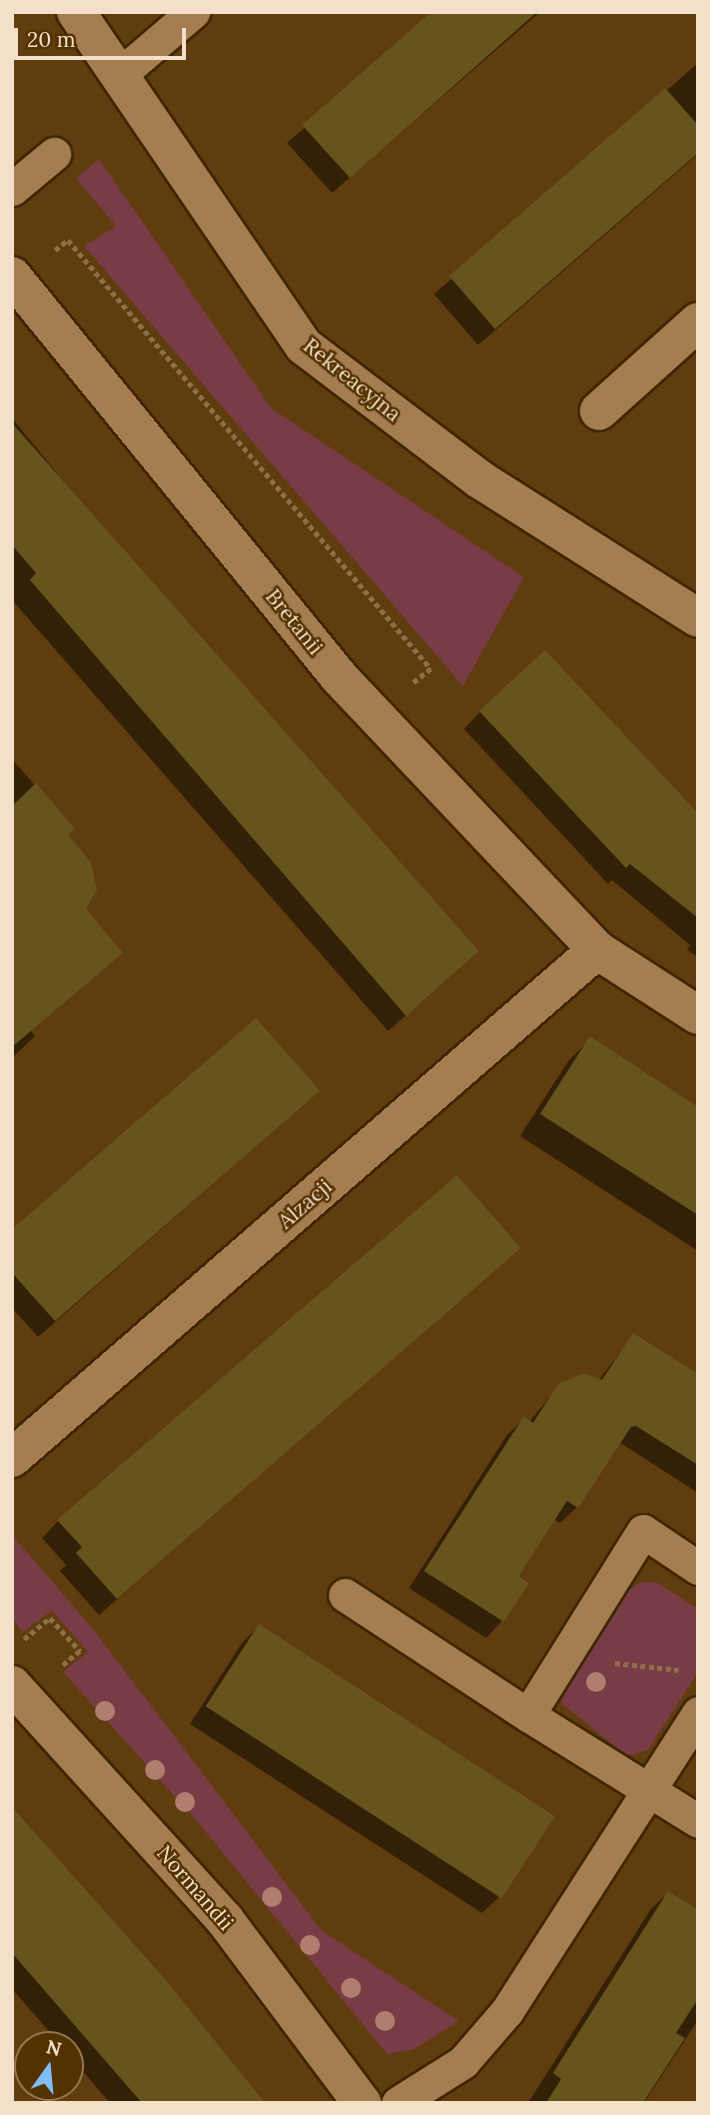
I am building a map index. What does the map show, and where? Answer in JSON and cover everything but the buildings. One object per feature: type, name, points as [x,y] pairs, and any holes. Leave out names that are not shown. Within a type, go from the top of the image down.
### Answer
[{"type":"street","name":"Rekreacyjna","points":[[76,12],[304,346],[480,479],[698,618]]},
{"type":"street","name":"Bretanii","points":[[12,276],[339,677],[597,950],[698,1015]]},
{"type":"street","points":[[599,411],[698,322]]},
{"type":"street","name":"Alzacji","points":[[12,1458],[597,950]]},
{"type":"street","name":"Normandii","points":[[12,1685],[225,1920],[362,2103]]},
{"type":"lane","points":[[118,76],[193,12]]},
{"type":"lane","points":[[12,190],[54,154]]},
{"type":"lane","points":[[528,1715],[643,1531],[698,1568]]},
{"type":"lane","points":[[345,1595],[528,1715],[698,1821]]},
{"type":"lane","points":[[398,2103],[463,2062],[507,2011],[698,1713]]},
{"type":"path","points":[[46,256],[68,240],[431,668],[411,685]]},
{"type":"path","points":[[18,1644],[50,1618],[80,1651],[59,1669]]},
{"type":"path","points":[[602,1664],[685,1671]]},
{"type":"shaded area","points":[[99,159],[271,408],[524,577],[463,686],[84,246],[116,226],[76,178]]},
{"type":"shaded area","points":[[12,1535],[93,1629],[322,1931],[459,2021],[414,2049],[387,2054],[196,1820],[63,1672],[88,1652],[52,1611],[22,1632],[12,1617]]},
{"type":"shaded area","points":[[641,1582],[658,1583],[698,1609],[698,1672],[648,1750],[627,1756],[561,1703],[577,1664],[628,1591]]}]
